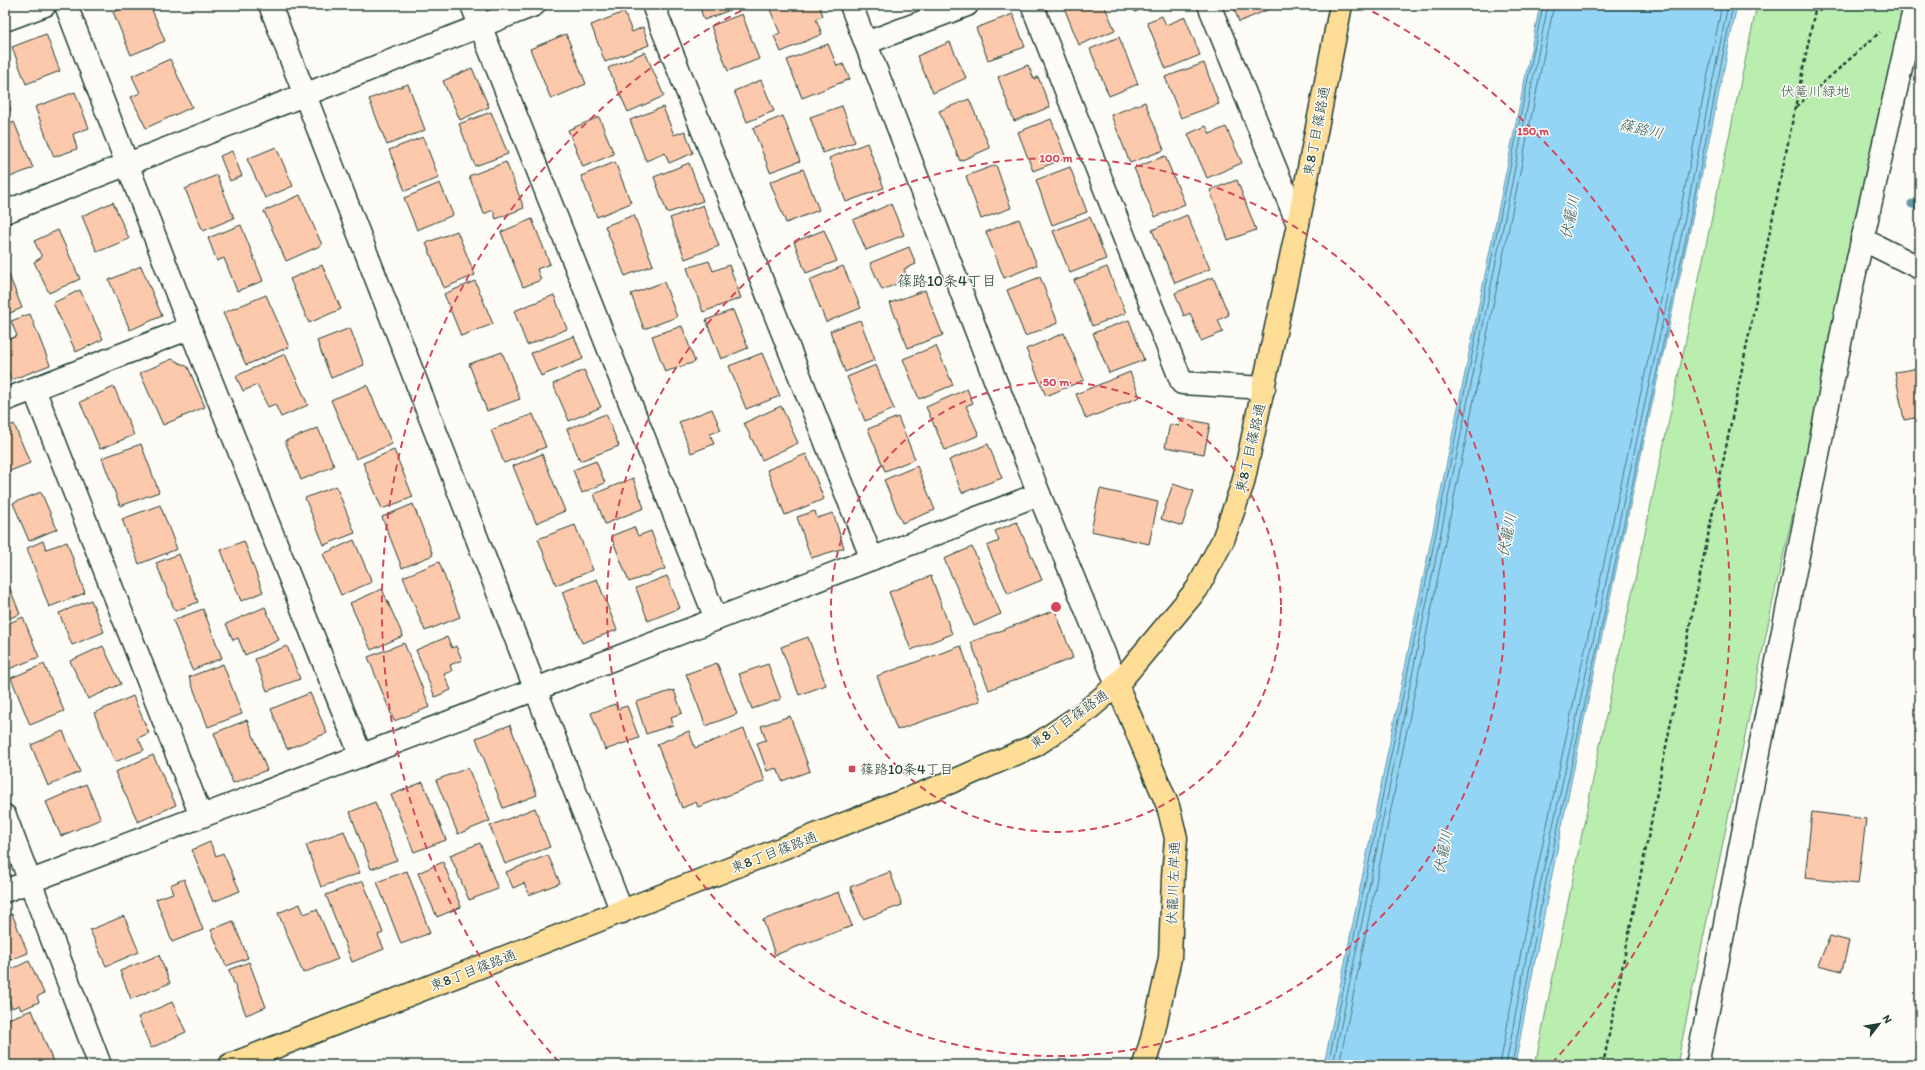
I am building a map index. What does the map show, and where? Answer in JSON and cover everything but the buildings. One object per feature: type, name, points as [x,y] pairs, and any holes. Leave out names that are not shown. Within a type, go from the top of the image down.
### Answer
[{"type":"main road","name":"東8丁目篠路通","points":[[230,1065],[951,782],[1036,745],[1085,712],[1117,685],[1197,589],[1223,540],[1243,484],[1298,224],[1341,5]]},
{"type":"main road","name":"伏籠川左岸通","points":[[1117,685],[1168,806],[1176,838],[1170,958],[1152,1039],[1144,1065]]},
{"type":"street","points":[[5,20],[45,5]]},
{"type":"street","points":[[66,5],[190,328],[361,756]]},
{"type":"street","points":[[270,5],[622,912]]},
{"type":"street","points":[[472,5],[716,619]]},
{"type":"street","points":[[5,212],[534,5]]},
{"type":"street","points":[[653,5],[872,559]]},
{"type":"street","points":[[851,5],[1039,494],[1117,685]]},
{"type":"street","points":[[866,43],[967,5]]},
{"type":"street","points":[[1032,5],[1182,383],[1264,388]]},
{"type":"street","points":[[1209,5],[1298,224]]},
{"type":"street","points":[[1697,1065],[1847,308],[1862,239],[1912,56],[1915,5]]},
{"type":"street","points":[[1862,239],[1920,268]]},
{"type":"street","points":[[5,400],[190,328]]},
{"type":"street","points":[[34,389],[201,816]]},
{"type":"street","points":[[5,891],[536,690],[1039,494]]},
{"type":"street","points":[[5,816],[100,1065]]},
{"type":"path","points":[[1603,1065],[1700,573],[1816,5]]},
{"type":"path","points":[[1795,108],[1884,27]]},
{"type":"green space","name":"伏篭川緑地","points":[[1757,5],[1911,5],[1775,591],[1677,1065],[1535,1065],[1601,740]]},
{"type":"water","name":"伏籠川","points":[[1540,5],[1737,5],[1567,799],[1515,1065],[1324,1065]]},
{"type":"waterway","name":"篠路川","points":[[1912,204],[1920,206]]},
{"type":"place","name":"篠路10条4丁目","points":[[852,769]]},
{"type":"district","name":"篠路10条4丁目","points":[[947,281]]}]
